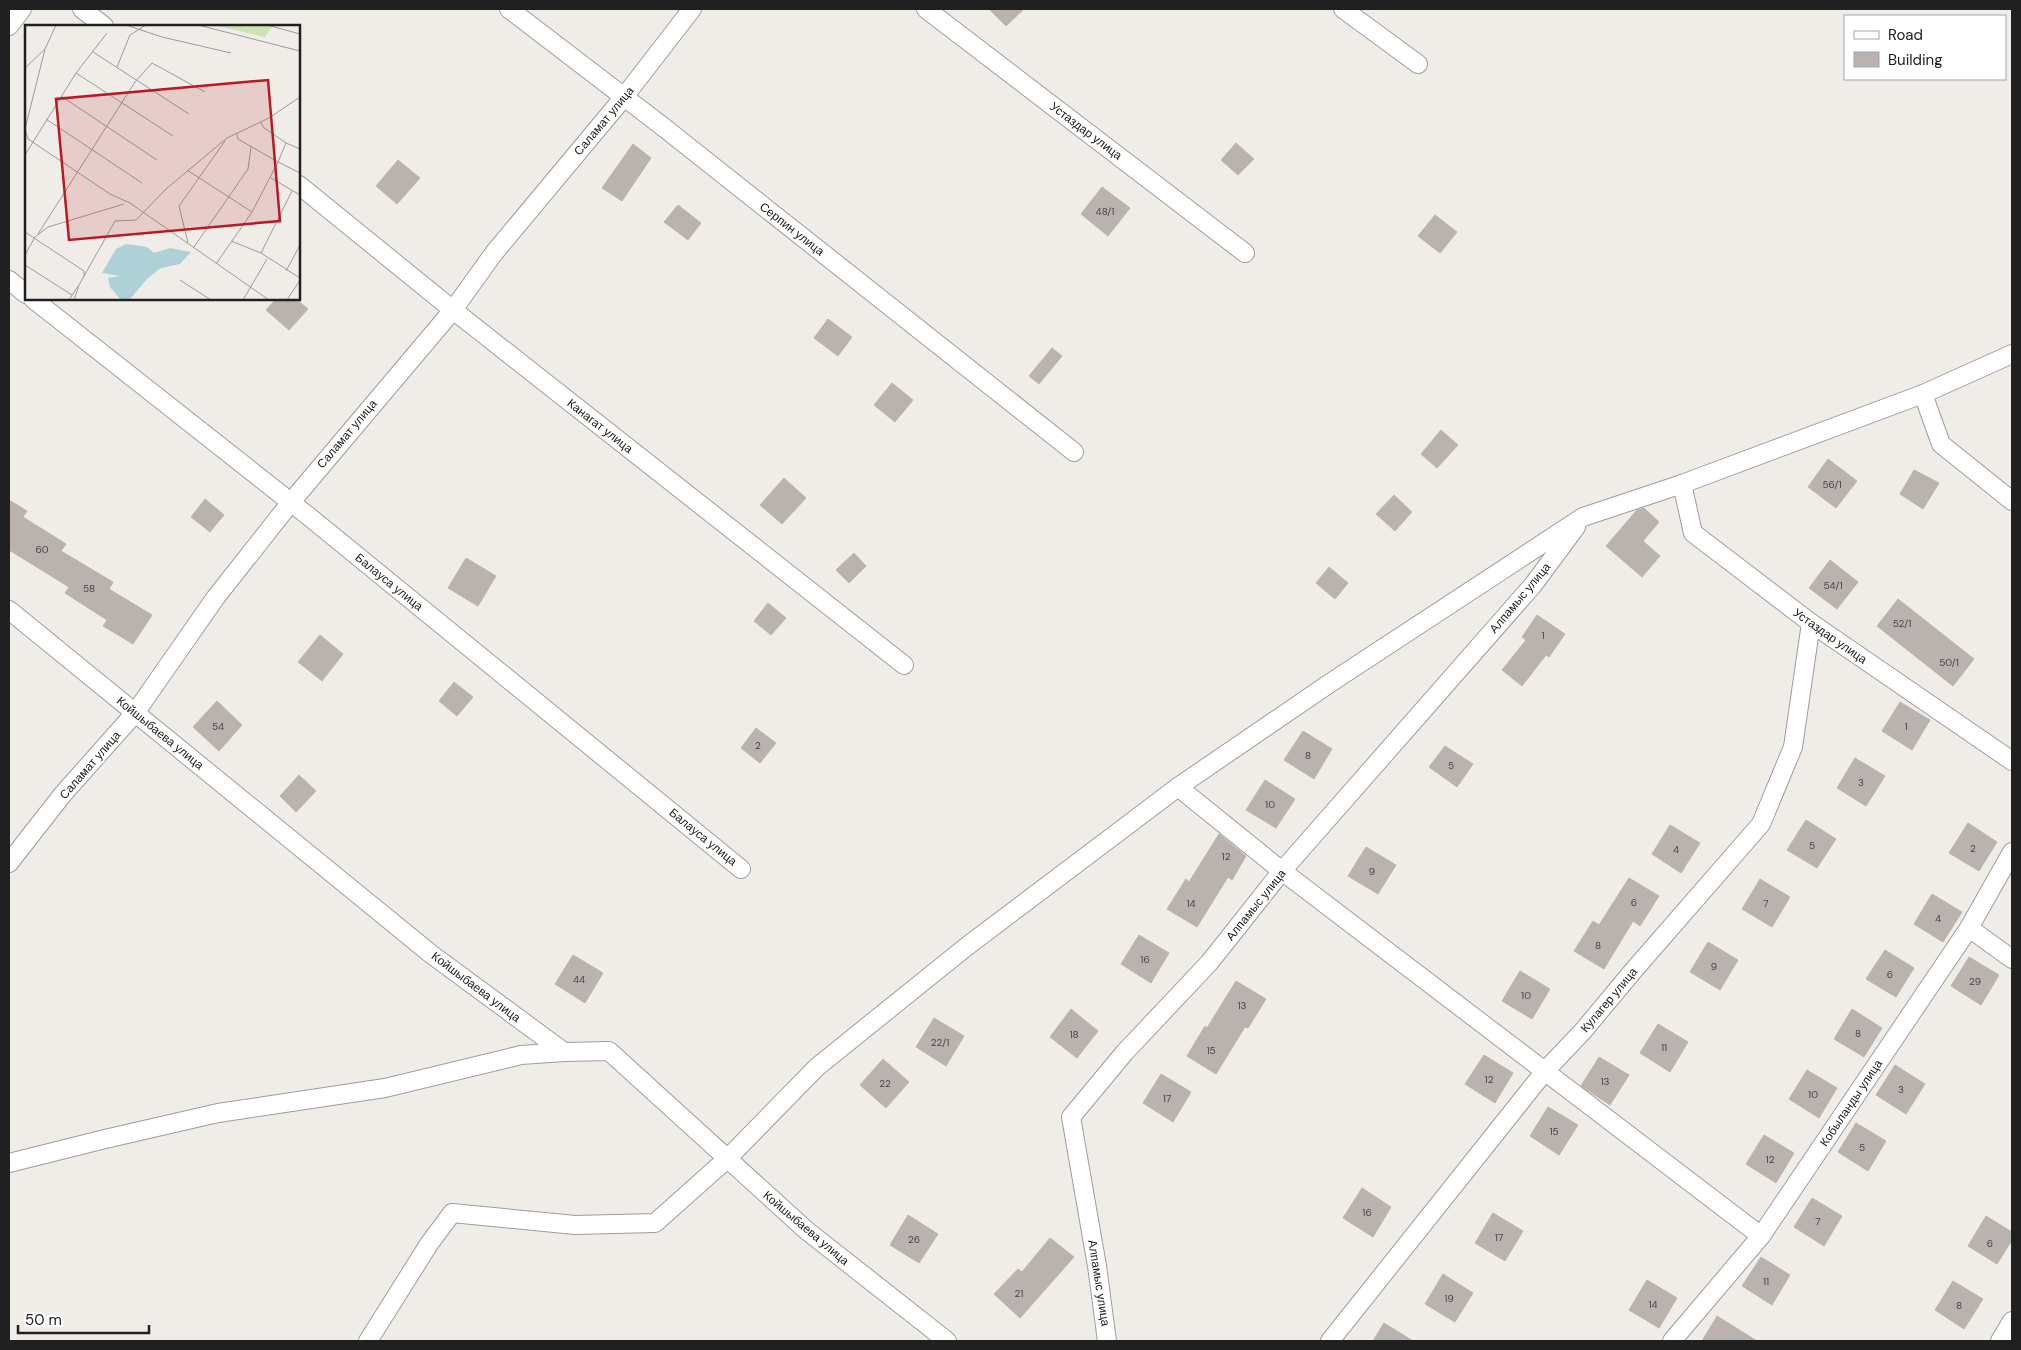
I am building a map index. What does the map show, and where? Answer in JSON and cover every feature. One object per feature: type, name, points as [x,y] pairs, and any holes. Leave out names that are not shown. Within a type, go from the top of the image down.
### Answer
[{"type":"street","points":[[9,26],[22,9]]},
{"type":"street","points":[[82,9],[103,25]]},
{"type":"street","name":"Серпин улица","points":[[509,9],[624,97],[1074,452]]},
{"type":"street","name":"Саламат улица","points":[[9,863],[63,794],[135,713],[216,598],[291,502],[453,310],[494,254],[624,97],[692,9]]},
{"type":"street","name":"Устаздар улица","points":[[926,9],[1245,253]]},
{"type":"street","points":[[1343,9],[1418,64]]},
{"type":"street","name":"Канагат улица","points":[[300,186],[453,310],[904,665]]},
{"type":"street","points":[[9,280],[25,293]]},
{"type":"street","name":"Балауса улица","points":[[34,300],[291,502],[741,869]]},
{"type":"street","points":[[368,1341],[429,1244],[452,1213],[575,1225],[655,1223],[728,1158],[817,1066],[966,947],[1178,787],[1583,517],[1682,484],[1924,394],[2012,354]]},
{"type":"street","points":[[1924,394],[1941,444],[2012,501]]},
{"type":"street","name":"Устаздар улица","points":[[1682,484],[1693,533],[1811,623],[2012,761]]},
{"type":"street","name":"Алпамыс улица","points":[[1107,1341],[1097,1266],[1071,1117],[1125,1052],[1209,963],[1282,872],[1533,585],[1583,517]]},
{"type":"street","name":"Койшыбаева улица","points":[[9,610],[431,954],[564,1052],[609,1051],[806,1230],[947,1341]]},
{"type":"street","name":"Кулагер улица","points":[[1330,1341],[1545,1071],[1583,1031],[1632,971],[1761,824],[1793,747],[1811,623]]},
{"type":"street","points":[[1178,787],[1282,872],[1761,1236]]},
{"type":"street","name":"Кобыланды улица","points":[[1672,1341],[1761,1236],[1969,928],[2012,852]]},
{"type":"street","points":[[1969,928],[2012,959]]},
{"type":"street","points":[[9,1163],[218,1113],[385,1088],[521,1055],[564,1052]]},
{"type":"street","points":[[2000,1341],[2012,1321]]},
{"type":"building","points":[[989,9],[1024,9],[1006,26]]},
{"type":"building","points":[[1236,143],[1254,159],[1238,175],[1221,160]]},
{"type":"building","points":[[633,144],[651,158],[622,201],[602,188]]},
{"type":"building","points":[[398,160],[420,178],[397,204],[376,186]]},
{"type":"building","points":[[1102,187],[1130,208],[1108,236],[1081,214]]},
{"type":"building","points":[[678,205],[701,223],[688,240],[664,222]]},
{"type":"building","points":[[1435,215],[1457,232],[1440,253],[1418,236]]},
{"type":"building","points":[[275,300],[297,300],[308,309],[289,330],[266,310]]},
{"type":"building","points":[[828,319],[852,337],[838,356],[814,338]]},
{"type":"building","points":[[1052,348],[1062,356],[1039,384],[1029,376]]},
{"type":"building","points":[[892,383],[913,400],[895,422],[874,405]]},
{"type":"building","points":[[1441,430],[1458,445],[1437,468],[1421,454]]},
{"type":"building","points":[[1828,459],[1857,481],[1836,508],[1808,487]]},
{"type":"building","points":[[1914,470],[1939,483],[1923,509],[1900,494]]},
{"type":"building","points":[[784,478],[806,498],[782,524],[760,505]]},
{"type":"building","points":[[1394,495],[1412,512],[1395,531],[1376,514]]},
{"type":"building","points":[[205,499],[224,515],[210,532],[191,517]]},
{"type":"building","points":[[9,500],[27,511],[23,517],[66,544],[61,551],[113,582],[109,589],[152,615],[133,644],[103,626],[107,620],[65,593],[69,587],[9,550]]},
{"type":"building","points":[[1644,508],[1659,522],[1643,541],[1660,556],[1642,577],[1606,546],[1637,510]]},
{"type":"building","points":[[854,553],[866,566],[849,583],[836,570]]},
{"type":"building","points":[[466,558],[496,576],[478,606],[448,588]]},
{"type":"building","points":[[1830,560],[1858,582],[1837,609],[1809,588]]},
{"type":"building","points":[[1329,567],[1348,583],[1335,599],[1316,583]]},
{"type":"building","points":[[1898,599],[1974,659],[1953,686],[1877,626]]},
{"type":"building","points":[[768,603],[786,618],[771,635],[754,621]]},
{"type":"building","points":[[1537,615],[1565,634],[1549,657],[1546,655],[1522,686],[1502,670],[1526,640],[1522,637]]},
{"type":"building","points":[[320,635],[343,654],[322,681],[298,662]]},
{"type":"building","points":[[454,682],[473,697],[457,716],[439,701]]},
{"type":"building","points":[[217,701],[242,725],[219,751],[193,727]]},
{"type":"building","points":[[1900,702],[1930,720],[1912,750],[1882,731]]},
{"type":"building","points":[[756,728],[776,743],[760,763],[741,748]]},
{"type":"building","points":[[1303,731],[1332,749],[1314,779],[1284,760]]},
{"type":"building","points":[[1445,746],[1473,764],[1457,787],[1429,767]]},
{"type":"building","points":[[1855,758],[1885,776],[1866,806],[1837,788]]},
{"type":"building","points":[[299,775],[316,791],[296,812],[280,796]]},
{"type":"building","points":[[1265,780],[1295,799],[1276,828],[1246,810]]},
{"type":"building","points":[[1806,820],[1836,839],[1817,868],[1787,850]]},
{"type":"building","points":[[1968,823],[1997,842],[1979,871],[1949,853]]},
{"type":"building","points":[[1670,825],[1700,843],[1681,873],[1652,854]]},
{"type":"building","points":[[1219,834],[1246,856],[1232,880],[1228,877],[1197,927],[1167,909],[1186,879],[1189,882]]},
{"type":"building","points":[[1366,847],[1396,865],[1378,894],[1348,876]]},
{"type":"building","points":[[1629,878],[1659,896],[1640,926],[1633,921],[1604,969],[1574,951],[1593,921],[1599,925]]},
{"type":"building","points":[[1760,879],[1790,897],[1772,927],[1742,909]]},
{"type":"building","points":[[1932,894],[1962,912],[1943,942],[1914,924]]},
{"type":"building","points":[[1139,935],[1169,953],[1151,983],[1121,964]]},
{"type":"building","points":[[1708,942],[1738,960],[1720,990],[1690,972]]},
{"type":"building","points":[[1885,950],[1914,968],[1896,997],[1866,979]]},
{"type":"building","points":[[573,955],[603,973],[585,1003],[555,984]]},
{"type":"building","points":[[1969,957],[1999,975],[1981,1005],[1951,986]]},
{"type":"building","points":[[1520,971],[1550,989],[1532,1019],[1502,1001]]},
{"type":"building","points":[[1236,981],[1266,999],[1248,1028],[1245,1027],[1216,1074],[1187,1056]]},
{"type":"building","points":[[1071,1009],[1098,1031],[1077,1058],[1050,1037]]},
{"type":"building","points":[[1852,1009],[1882,1028],[1864,1057],[1834,1039]]},
{"type":"building","points":[[934,1018],[964,1036],[946,1066],[916,1047]]},
{"type":"building","points":[[1658,1024],[1688,1042],[1670,1072],[1640,1053]]},
{"type":"building","points":[[1484,1055],[1513,1073],[1495,1103],[1465,1084]]},
{"type":"building","points":[[1599,1057],[1629,1075],[1610,1105],[1581,1086]]},
{"type":"building","points":[[883,1059],[909,1082],[886,1108],[860,1085]]},
{"type":"building","points":[[1895,1065],[1925,1084],[1906,1114],[1876,1095]]},
{"type":"building","points":[[1807,1070],[1837,1088],[1819,1118],[1789,1099]]},
{"type":"building","points":[[1161,1074],[1191,1092],[1173,1122],[1143,1103]]},
{"type":"building","points":[[1548,1107],[1578,1125],[1559,1155],[1530,1136]]},
{"type":"building","points":[[1856,1123],[1886,1141],[1868,1171],[1838,1152]]},
{"type":"building","points":[[1764,1135],[1794,1153],[1776,1183],[1746,1164]]},
{"type":"building","points":[[1362,1188],[1391,1207],[1373,1237],[1343,1218]]},
{"type":"building","points":[[1812,1198],[1842,1216],[1824,1246],[1794,1227]]},
{"type":"building","points":[[1493,1213],[1523,1231],[1505,1261],[1475,1243]]},
{"type":"building","points":[[908,1215],[938,1234],[919,1263],[890,1245]]},
{"type":"building","points":[[1986,1216],[2012,1232],[2012,1240],[1997,1264],[1968,1246]]},
{"type":"building","points":[[1050,1238],[1074,1257],[1020,1318],[994,1294],[1018,1269],[1022,1272]]},
{"type":"building","points":[[1761,1257],[1790,1275],[1772,1305],[1742,1286]]},
{"type":"building","points":[[1443,1274],[1473,1293],[1455,1322],[1425,1304]]},
{"type":"building","points":[[1647,1280],[1677,1298],[1659,1328],[1629,1310]]},
{"type":"building","points":[[1953,1281],[1983,1299],[1964,1329],[1935,1310]]},
{"type":"building","points":[[1717,1316],[1757,1341],[1702,1341]]},
{"type":"building","points":[[1384,1323],[1413,1341],[1373,1341]]}]
